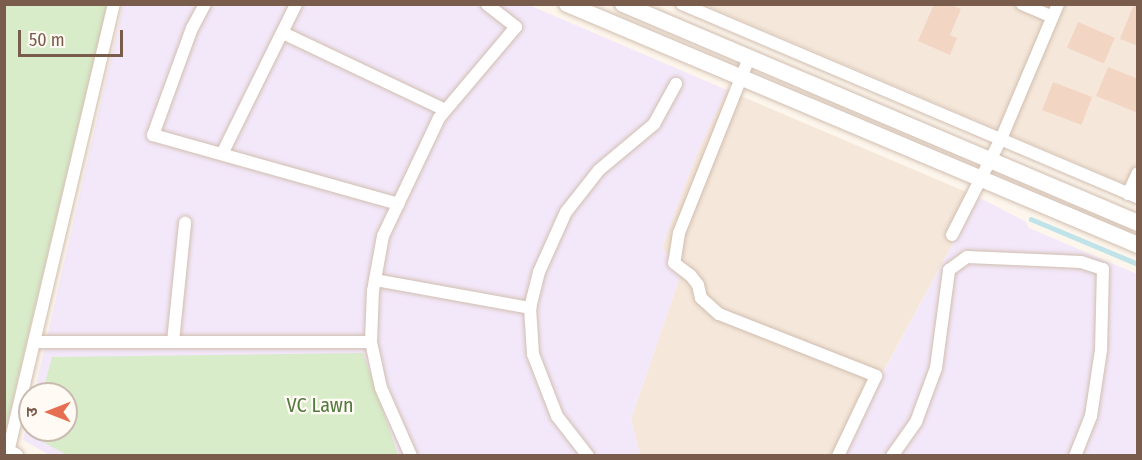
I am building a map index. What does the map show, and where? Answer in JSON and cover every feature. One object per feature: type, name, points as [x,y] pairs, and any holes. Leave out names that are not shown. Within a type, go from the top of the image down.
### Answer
[{"type":"street","points":[[9,452],[114,4]]},
{"type":"street","points":[[206,4],[192,28],[153,135],[399,204]]},
{"type":"street","points":[[222,154],[296,4]]},
{"type":"street","points":[[411,456],[381,388],[371,342],[375,280],[383,236],[439,118],[516,27],[487,4]]},
{"type":"street","points":[[567,4],[1137,245]]},
{"type":"street","points":[[623,4],[1137,223]]},
{"type":"street","points":[[682,4],[1133,196],[1137,172]]},
{"type":"street","points":[[1022,4],[1052,17]]},
{"type":"street","points":[[951,235],[1001,139],[1058,4]]},
{"type":"street","points":[[283,33],[445,110]]},
{"type":"street","points":[[749,58],[679,233],[673,255],[674,263],[691,276],[698,285],[701,298],[719,314],[876,376],[838,456]]},
{"type":"street","points":[[588,456],[557,416],[537,365],[533,354],[530,308],[539,272],[566,212],[599,170],[654,124],[676,84]]},
{"type":"street","points":[[173,342],[184,224]]},
{"type":"street","points":[[892,456],[916,422],[936,369],[949,270],[967,257],[1081,262],[1103,269],[1101,350],[1090,416],[1075,456]]},
{"type":"street","points":[[375,280],[530,308]]},
{"type":"street","points":[[34,342],[371,342]]},
{"type":"shaded area","points":[[123,5],[529,5],[727,90],[697,154],[662,247],[681,274],[631,419],[640,455],[51,456],[26,442],[78,442],[78,382],[37,382]]},
{"type":"shaded area","points":[[705,5],[1137,5],[1137,189]]},
{"type":"shaded area","points":[[727,90],[978,197],[838,455],[640,455],[631,419],[681,274],[662,247],[697,154]]},
{"type":"shaded area","points":[[978,197],[1025,221],[1029,228],[1137,274],[1137,455],[838,456]]},
{"type":"green space","points":[[4,5],[107,5],[5,433],[4,433]]},
{"type":"green space","name":"VC Lawn","points":[[363,353],[398,455],[67,455],[43,442],[78,442],[78,382],[45,382],[52,357]]},
{"type":"building","points":[[934,4],[949,4],[961,9],[950,35],[957,38],[950,55],[918,41]]},
{"type":"building","points":[[1134,4],[1138,4],[1138,46],[1120,39]]},
{"type":"building","points":[[1078,22],[1115,38],[1104,63],[1067,48]]},
{"type":"building","points":[[1108,67],[1138,79],[1138,113],[1096,96]]},
{"type":"building","points":[[1053,82],[1092,97],[1081,125],[1042,110]]},
{"type":"waterway","points":[[1031,219],[1138,264]]}]
